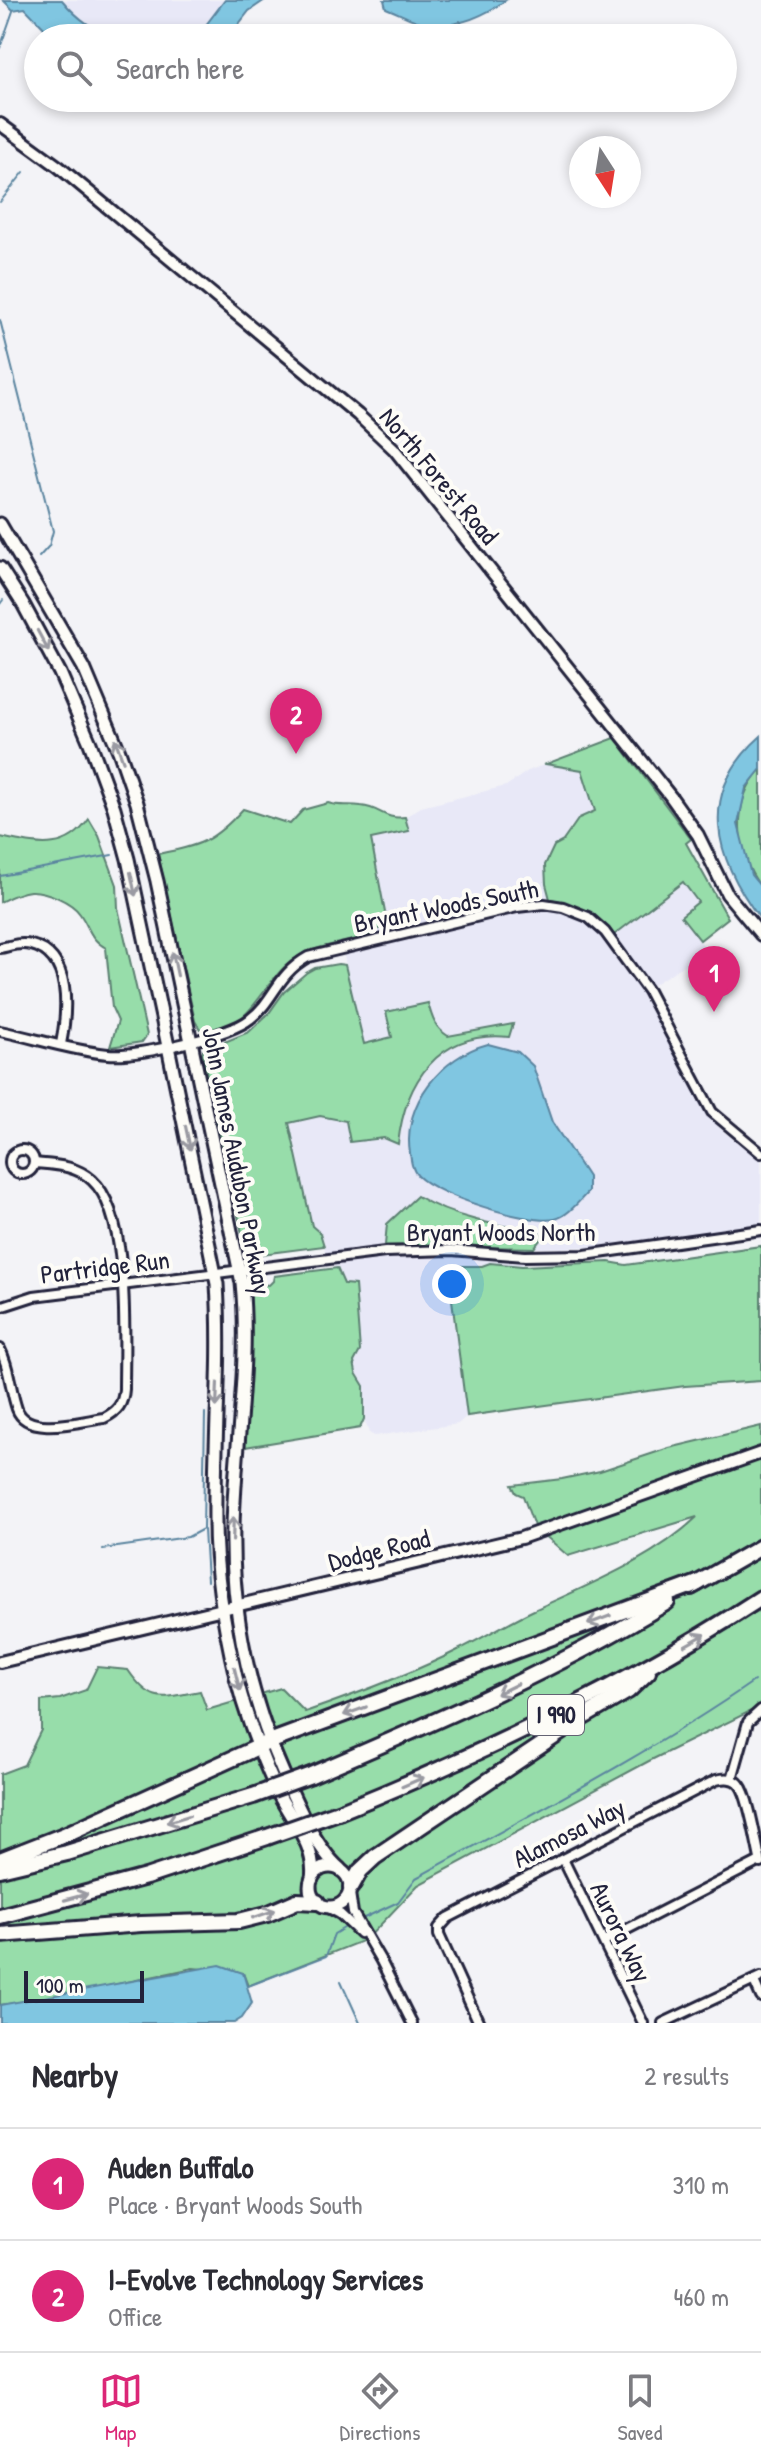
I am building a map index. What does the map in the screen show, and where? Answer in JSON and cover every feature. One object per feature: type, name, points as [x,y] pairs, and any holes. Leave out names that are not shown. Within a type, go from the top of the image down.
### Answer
[{"type":"highway","name":"I 990","points":[[0,1869],[67,1853],[253,1796],[451,1716],[614,1634],[761,1547]]},
{"type":"highway","points":[[0,1860],[103,1818],[264,1745],[698,1583]]},
{"type":"highway","name":"I 990","points":[[0,1916],[161,1872],[341,1811],[488,1748],[587,1700],[761,1598]]},
{"type":"highway","points":[[350,1890],[360,1871],[375,1857],[582,1718],[628,1691],[666,1656]]},
{"type":"highway","points":[[0,1935],[141,1924],[239,1921],[267,1914],[297,1901],[322,1905]]},
{"type":"main road","name":"John James Audubon Parkway","points":[[0,524],[84,668],[137,803],[157,881],[240,1270],[245,1341],[233,1522],[236,1607],[264,1745],[277,1791],[308,1847],[313,1862],[312,1879]]},
{"type":"main road","name":"John James Audubon Parkway","points":[[0,568],[60,673],[114,808],[168,1045],[216,1273],[220,1345],[215,1524],[222,1610],[237,1681],[264,1745],[331,1860],[340,1869]]},
{"type":"main road","points":[[114,808],[137,803]]},
{"type":"main road","points":[[327,1867],[340,1869],[350,1879],[350,1890],[342,1904],[322,1905],[310,1892],[312,1879],[320,1869],[327,1867]]},
{"type":"street","name":"North Forest Road","points":[[0,124],[100,200],[358,415],[394,449],[671,797],[698,835],[727,894],[761,935]]},
{"type":"street","name":"Bryant Woods South","points":[[168,1045],[229,1032],[243,1024],[258,1012],[288,970],[317,953],[517,907],[558,906],[588,917],[610,937],[648,991],[712,1112],[761,1153]]},
{"type":"street","points":[[0,948],[31,945],[52,957],[60,972],[67,1009],[61,1044]]},
{"type":"street","points":[[0,1031],[118,1055],[168,1045]]},
{"type":"street","points":[[0,1349],[5,1358],[17,1410],[26,1422],[40,1426],[104,1418],[112,1414],[123,1397],[125,1285],[111,1213],[98,1186],[79,1171],[34,1163]]},
{"type":"street","name":"Bryant Woods North","points":[[216,1273],[397,1251],[585,1255],[761,1230]]},
{"type":"street","name":"Partridge Run","points":[[0,1307],[34,1296],[216,1273]]},
{"type":"street","name":"Dodge Road","points":[[0,1662],[521,1538],[761,1453]]},
{"type":"street","points":[[604,1941],[761,1862],[743,1789],[732,1779],[748,1722],[761,1710]]},
{"type":"street","name":"Alamosa Way","points":[[476,2022],[442,1943],[439,1928],[448,1918],[716,1780],[732,1779]]},
{"type":"street","name":"Aurora Way","points":[[563,1859],[643,2023]]},
{"type":"street","points":[[350,1890],[353,1913],[412,2023]]},
{"type":"street","points":[[322,1905],[340,1914],[367,1939]]},
{"type":"street","points":[[663,2023],[757,1979],[761,1997]]},
{"type":"street","points":[[408,2011],[419,2023]]},
{"type":"shaded area","points":[[41,0],[232,0],[217,24],[66,24]]},
{"type":"shaded area","points":[[546,764],[582,770],[595,812],[571,826],[563,841],[550,899],[585,910],[614,935],[683,881],[698,902],[681,916],[707,950],[642,992],[706,1113],[724,1132],[761,1160],[761,1226],[599,1247],[534,1248],[522,1266],[490,1263],[453,1266],[447,1274],[467,1416],[458,1424],[375,1436],[369,1433],[364,1419],[364,1386],[354,1362],[360,1351],[355,1286],[344,1284],[339,1270],[325,1254],[324,1240],[312,1227],[289,1123],[320,1116],[346,1121],[350,1141],[384,1138],[398,1144],[405,1108],[423,1071],[445,1050],[476,1039],[500,1036],[512,1024],[448,1036],[432,1020],[428,1004],[392,1037],[363,1044],[341,942],[369,936],[387,923],[371,839],[408,831],[405,817],[421,807],[506,786],[528,771]]},
{"type":"green space","points":[[615,738],[691,839],[686,843],[728,918],[700,940],[681,916],[698,902],[683,882],[614,935],[585,911],[550,899],[545,865],[554,846],[563,841],[579,818],[595,811],[582,770],[546,764]]},
{"type":"green space","points":[[761,769],[761,887],[746,859],[740,827],[745,796]]},
{"type":"green space","points":[[328,803],[368,807],[392,817],[405,817],[409,831],[371,839],[387,923],[370,935],[299,956],[280,972],[243,1017],[217,1029],[200,1029],[195,1021],[158,854],[205,840],[223,829],[243,809],[290,824],[303,810]]},
{"type":"green space","points":[[89,819],[99,836],[117,885],[118,908],[147,1035],[142,1042],[110,1047],[118,1021],[112,1008],[106,948],[93,937],[71,905],[36,891],[22,892],[0,902],[0,837],[38,844],[60,842],[70,838]]},
{"type":"green space","points":[[345,965],[364,1044],[392,1037],[386,1012],[428,1003],[435,1022],[448,1036],[513,1024],[509,1037],[484,1037],[463,1042],[445,1051],[430,1065],[417,1081],[408,1100],[398,1144],[384,1138],[350,1142],[346,1121],[320,1116],[289,1123],[312,1226],[320,1233],[324,1246],[247,1256],[202,1053],[206,1045],[215,1046],[249,1032],[269,1013],[284,992],[306,973]]},
{"type":"green space","points":[[417,1196],[460,1215],[539,1232],[543,1236],[534,1248],[385,1245],[387,1224]]},
{"type":"green space","points":[[761,1246],[761,1381],[685,1386],[467,1416],[448,1269],[453,1266],[609,1262],[626,1265]]},
{"type":"green space","points":[[337,1268],[344,1284],[355,1285],[360,1351],[354,1362],[364,1386],[364,1419],[360,1428],[245,1447],[251,1280],[254,1276],[259,1284],[269,1285],[274,1276]]},
{"type":"green space","points":[[761,1426],[761,1706],[649,1761],[418,1885],[367,1939],[248,1986],[243,1973],[193,1968],[56,1997],[0,2005],[0,1774],[24,1765],[41,1730],[41,1701],[60,1699],[86,1690],[97,1667],[128,1670],[144,1689],[159,1696],[200,1691],[207,1710],[281,1688],[305,1712],[363,1691],[439,1659],[620,1570],[660,1546],[697,1517],[568,1556],[534,1526],[523,1496],[516,1493],[512,1485],[600,1471],[669,1448]]},
{"type":"water","points":[[3,0],[62,0],[88,24],[40,24],[25,8],[13,10]]},
{"type":"water","points":[[225,0],[265,0],[249,11],[239,24],[207,24]]},
{"type":"water","points":[[384,0],[506,0],[469,20],[449,24],[428,24],[386,8]]},
{"type":"water","points":[[761,736],[761,769],[746,788],[738,824],[751,875],[761,887],[761,920],[732,873],[723,850],[719,826],[720,803],[727,780],[740,758]]},
{"type":"water","points":[[488,1044],[518,1052],[533,1066],[552,1122],[588,1177],[588,1192],[573,1208],[555,1219],[542,1220],[505,1213],[462,1200],[428,1184],[413,1168],[409,1135],[419,1100],[441,1071],[455,1059]]},
{"type":"water","points":[[220,1965],[243,1973],[252,2003],[242,2018],[234,2023],[0,2023],[0,2005]]},
{"type":"waterway","points":[[0,48],[13,11]]},
{"type":"waterway","points":[[0,202],[24,172]]},
{"type":"waterway","points":[[0,320],[53,531],[49,546],[39,557]]},
{"type":"waterway","points":[[0,604],[3,600]]},
{"type":"waterway","points":[[0,876],[112,855]]},
{"type":"waterway","points":[[103,1549],[188,1537],[203,1529],[205,1413]]},
{"type":"waterway","points":[[204,1530],[207,1581]]},
{"type":"waterway","points":[[364,1918],[398,1902],[416,1878],[630,1759],[754,1681]]},
{"type":"waterway","points":[[248,1986],[326,1956],[334,1934],[344,1928]]},
{"type":"waterway","points":[[341,1981],[360,2023]]},
{"type":"place","name":"I-Evolve Technology Services","points":[[296,754]]},
{"type":"place","name":"Auden Buffalo","points":[[714,1012]]}]
